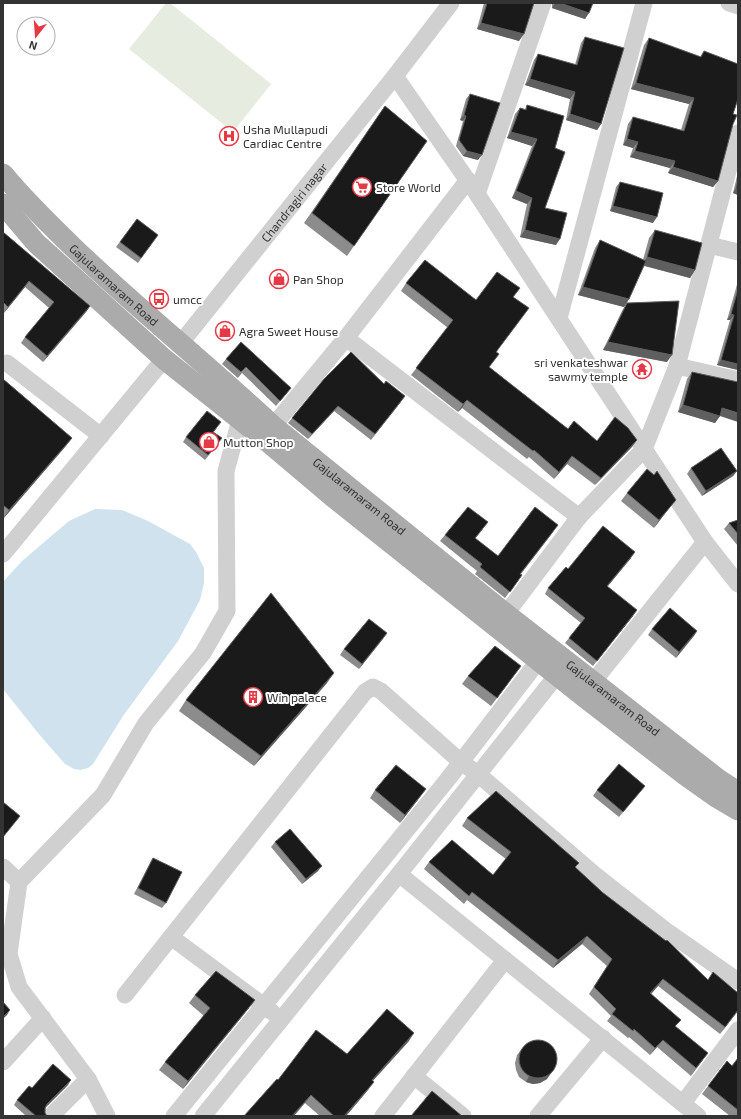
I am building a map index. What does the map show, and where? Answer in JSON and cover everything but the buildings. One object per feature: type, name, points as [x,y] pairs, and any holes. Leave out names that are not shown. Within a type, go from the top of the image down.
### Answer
[{"type":"main road","name":"Gajularamaram Road","points":[[3,174],[79,253],[273,426],[592,682],[718,779],[738,792]]},
{"type":"main road","name":"Gajularamaram Road","points":[[3,204],[36,243],[164,359],[212,395],[240,420],[403,554],[589,701],[685,775],[716,797],[738,810]]},
{"type":"street","name":"Chandragiri nagar","points":[[180,344],[395,76],[451,3]]},
{"type":"street","points":[[273,426],[472,187],[543,3]]},
{"type":"street","points":[[559,318],[644,3]]},
{"type":"street","points":[[729,3],[738,6]]},
{"type":"street","points":[[395,76],[472,187],[705,542],[738,584]]},
{"type":"street","points":[[506,614],[579,517],[644,449],[677,366],[738,133]]},
{"type":"street","points":[[709,245],[738,252]]},
{"type":"street","points":[[346,338],[579,517]]},
{"type":"street","points":[[6,545],[101,436],[164,359]]},
{"type":"street","points":[[7,363],[101,436]]},
{"type":"street","points":[[677,366],[738,380]]},
{"type":"street","points":[[107,1116],[88,1079],[19,987],[6,957],[19,882],[103,795],[146,723],[203,653],[227,611],[226,471],[240,420]]},
{"type":"street","points":[[592,682],[705,542]]},
{"type":"street","points":[[174,1116],[461,762],[539,660]]},
{"type":"street","points":[[203,1116],[399,874],[557,675]]},
{"type":"street","points":[[125,995],[365,692],[373,687],[382,691],[461,762],[478,774],[595,875],[665,930],[738,981]]},
{"type":"street","points":[[3,867],[19,882]]},
{"type":"street","points":[[399,874],[698,1116]]},
{"type":"street","points":[[171,937],[281,1019]]},
{"type":"street","points":[[383,1116],[505,960]]},
{"type":"street","points":[[3,1062],[43,1018]]},
{"type":"street","points":[[683,1103],[738,1030]]},
{"type":"street","points":[[538,1116],[602,1038]]},
{"type":"street","points":[[414,1076],[463,1116]]},
{"type":"street","points":[[51,1116],[88,1079]]},
{"type":"shaded area","points":[[166,3],[170,3],[271,84],[233,132],[129,49]]},
{"type":"water","points":[[95,509],[122,510],[148,521],[190,544],[204,568],[204,583],[200,600],[178,641],[123,716],[93,764],[88,768],[80,770],[74,769],[65,764],[3,689],[3,582],[22,561],[69,521]]},
{"type":"place","name":"Usha Mullapudi Cardiac Centre","points":[[229,136]]},
{"type":"place","name":"Store World","points":[[362,187]]},
{"type":"place","name":"Pan Shop","points":[[279,279]]},
{"type":"place","name":"umcc","points":[[159,299]]},
{"type":"place","name":"Agra Sweet House","points":[[225,331]]},
{"type":"place","name":"sri venkateshwar sawmy temple","points":[[642,369]]},
{"type":"place","name":"Mutton Shop","points":[[209,442]]},
{"type":"place","name":"Win palace","points":[[253,697]]}]
